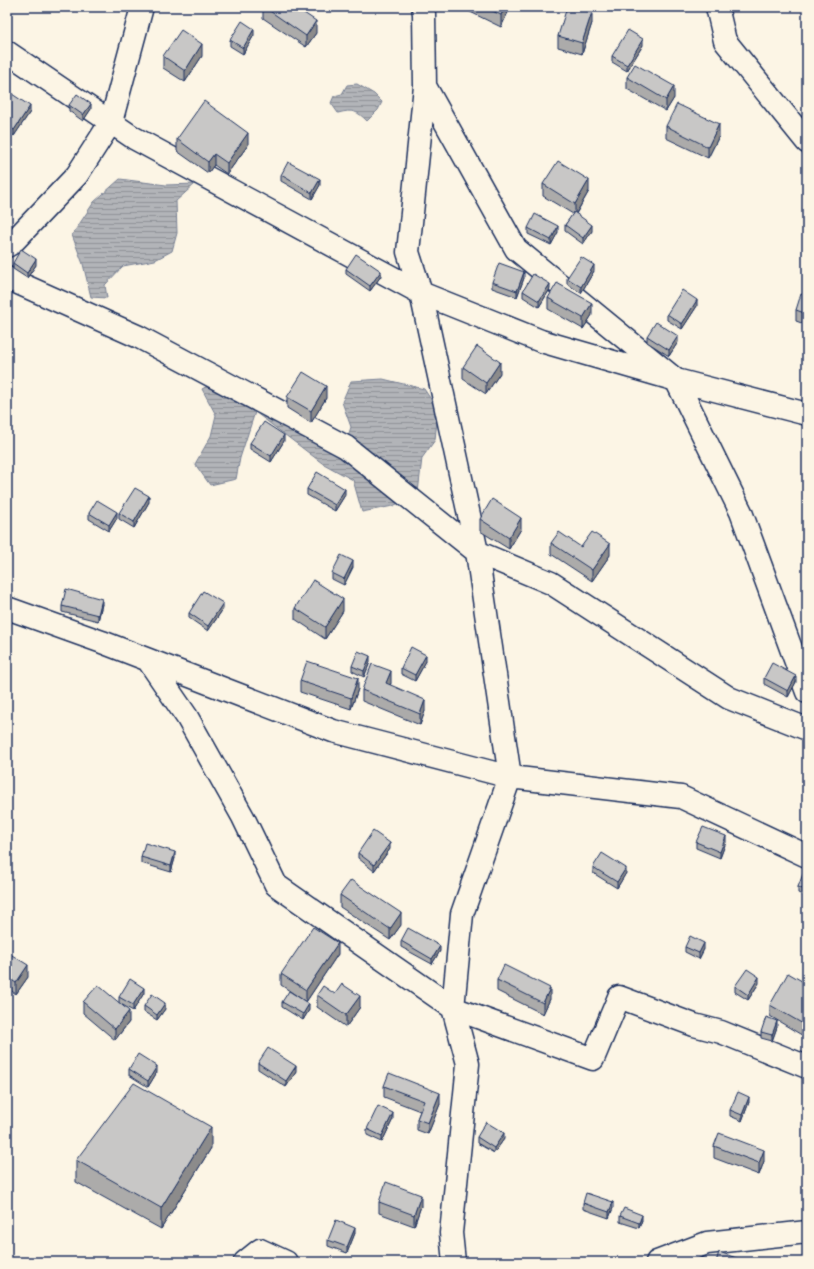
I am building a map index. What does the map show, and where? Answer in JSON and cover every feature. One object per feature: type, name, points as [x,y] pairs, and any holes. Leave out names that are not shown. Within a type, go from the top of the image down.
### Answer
[{"type":"street","points":[[7,246],[12,243],[77,174],[111,122],[142,7]]},
{"type":"street","points":[[423,7],[425,86],[408,252],[420,293],[477,552],[510,777],[462,914],[452,1008],[468,1064],[451,1233],[454,1262]]},
{"type":"street","points":[[718,7],[725,41],[807,142]]},
{"type":"street","points":[[7,52],[134,138],[420,293],[541,341],[676,380],[807,414]]},
{"type":"street","points":[[425,86],[516,249],[676,380],[741,512],[807,692]]},
{"type":"street","points":[[7,278],[139,337],[346,447],[477,552],[551,583],[729,698],[807,729]]},
{"type":"street","points":[[7,608],[102,642],[334,731],[510,777],[681,797],[807,856]]},
{"type":"street","points":[[148,660],[187,717],[243,817],[276,885],[452,1008],[593,1059],[619,997],[694,1025],[721,1032],[807,1067]]},
{"type":"street","points":[[657,1262],[707,1243],[807,1232]]},
{"type":"street","points":[[245,1262],[260,1250],[286,1262]]},
{"type":"shaded area","points":[[357,84],[374,94],[382,102],[378,110],[367,121],[357,113],[351,111],[338,113],[331,103],[334,96],[342,94],[347,85]]},
{"type":"shaded area","points":[[120,179],[166,185],[195,184],[176,201],[177,233],[172,251],[155,260],[123,266],[105,285],[107,298],[91,297],[83,264],[72,235],[94,202]]},
{"type":"shaded area","points":[[383,379],[424,389],[438,410],[435,440],[422,458],[418,493],[393,506],[362,512],[353,480],[322,463],[255,412],[240,458],[236,479],[210,485],[195,464],[211,436],[216,415],[202,389],[218,380],[345,446],[351,427],[342,402],[351,381]]},
{"type":"building","points":[[264,7],[295,7],[316,21],[306,36]]},
{"type":"building","points":[[484,7],[505,7],[501,15]]},
{"type":"building","points":[[567,7],[577,7],[592,12],[582,43],[558,36]]},
{"type":"building","points":[[242,21],[254,29],[243,48],[230,40]]},
{"type":"building","points":[[181,30],[202,44],[185,71],[163,56]]},
{"type":"building","points":[[628,30],[643,39],[627,65],[612,56]]},
{"type":"building","points":[[635,64],[674,86],[666,100],[627,77]]},
{"type":"building","points":[[12,94],[30,106],[14,130],[7,125],[7,102]]},
{"type":"building","points":[[77,94],[91,104],[83,115],[69,105]]},
{"type":"building","points":[[204,101],[248,133],[227,163],[214,154],[208,162],[177,139]]},
{"type":"building","points":[[677,104],[719,124],[708,147],[666,126]]},
{"type":"building","points":[[558,161],[589,180],[575,204],[543,184]]},
{"type":"building","points":[[288,162],[320,179],[312,193],[281,175]]},
{"type":"building","points":[[574,212],[592,225],[583,238],[565,225]]},
{"type":"building","points":[[535,214],[558,226],[551,240],[528,228]]},
{"type":"building","points":[[21,249],[36,259],[27,273],[13,263]]},
{"type":"building","points":[[356,254],[381,271],[370,286],[346,269]]},
{"type":"building","points":[[581,257],[594,265],[581,287],[567,278]]},
{"type":"building","points":[[499,263],[524,272],[517,291],[492,282]]},
{"type":"building","points":[[533,274],[550,284],[539,301],[523,291]]},
{"type":"building","points":[[557,283],[592,303],[583,318],[548,298]]},
{"type":"building","points":[[682,290],[697,300],[682,324],[667,314]]},
{"type":"building","points":[[801,294],[807,296],[807,314],[796,310]]},
{"type":"building","points":[[656,322],[678,336],[669,350],[647,336]]},
{"type":"building","points":[[477,346],[500,362],[486,383],[463,367]]},
{"type":"building","points":[[303,372],[326,386],[311,411],[287,397]]},
{"type":"building","points":[[264,422],[284,435],[271,456],[250,443]]},
{"type":"building","points":[[317,472],[345,489],[335,505],[307,489]]},
{"type":"building","points":[[135,488],[149,496],[134,522],[119,513]]},
{"type":"building","points":[[492,499],[521,518],[509,538],[480,519]]},
{"type":"building","points":[[97,500],[117,512],[109,525],[89,513]]},
{"type":"building","points":[[559,532],[581,547],[592,532],[610,544],[592,570],[551,543]]},
{"type":"building","points":[[341,555],[353,561],[344,579],[332,573]]},
{"type":"building","points":[[313,580],[343,599],[325,627],[295,608]]},
{"type":"building","points":[[66,589],[102,599],[98,615],[62,606]]},
{"type":"building","points":[[203,591],[223,603],[208,626],[189,613]]},
{"type":"building","points":[[411,647],[426,655],[415,675],[401,668]]},
{"type":"building","points":[[358,651],[370,656],[364,671],[352,666]]},
{"type":"building","points":[[307,661],[358,678],[351,698],[300,681]]},
{"type":"building","points":[[772,663],[796,676],[788,691],[764,678]]},
{"type":"building","points":[[372,664],[391,671],[386,683],[425,700],[420,714],[362,690]]},
{"type":"building","points":[[703,827],[726,836],[720,852],[696,842]]},
{"type":"building","points":[[373,831],[390,843],[374,865],[358,853]]},
{"type":"building","points":[[145,843],[175,852],[171,866],[141,857]]},
{"type":"building","points":[[602,853],[626,868],[617,882],[593,867]]},
{"type":"building","points":[[803,874],[807,876],[807,891],[798,887]]},
{"type":"building","points":[[351,880],[401,913],[390,929],[340,895]]},
{"type":"building","points":[[313,927],[338,943],[306,990],[281,974]]},
{"type":"building","points":[[408,928],[440,946],[432,959],[401,941]]},
{"type":"building","points":[[690,936],[704,943],[699,953],[685,947]]},
{"type":"building","points":[[7,952],[28,965],[16,983],[7,977]]},
{"type":"building","points":[[504,965],[550,988],[543,1003],[497,980]]},
{"type":"building","points":[[747,969],[759,977],[748,995],[735,986]]},
{"type":"building","points":[[788,973],[807,984],[807,1022],[805,1025],[770,1005]]},
{"type":"building","points":[[130,979],[144,988],[133,1005],[119,997]]},
{"type":"building","points":[[342,984],[360,996],[346,1015],[317,995],[323,986],[335,994]]},
{"type":"building","points":[[98,985],[129,1011],[115,1029],[83,1002]]},
{"type":"building","points":[[289,991],[309,1004],[303,1014],[282,1002]]},
{"type":"building","points":[[152,994],[165,1003],[157,1015],[144,1006]]},
{"type":"building","points":[[766,1017],[777,1021],[772,1035],[761,1032]]},
{"type":"building","points":[[268,1048],[296,1066],[286,1081],[258,1063]]},
{"type":"building","points":[[138,1054],[157,1066],[148,1081],[129,1069]]},
{"type":"building","points":[[389,1073],[440,1093],[428,1123],[417,1119],[424,1101],[384,1086]]},
{"type":"building","points":[[134,1083],[211,1127],[161,1208],[76,1160]]},
{"type":"building","points":[[738,1092],[749,1097],[742,1115],[730,1110]]},
{"type":"building","points":[[378,1106],[393,1113],[382,1136],[367,1129]]},
{"type":"building","points":[[486,1122],[504,1133],[494,1148],[477,1137]]},
{"type":"building","points":[[719,1133],[764,1150],[759,1163],[714,1146]]},
{"type":"building","points":[[386,1182],[421,1195],[414,1215],[379,1202]]},
{"type":"building","points":[[586,1193],[613,1202],[609,1212],[583,1203]]},
{"type":"building","points":[[624,1208],[642,1215],[639,1223],[620,1216]]},
{"type":"building","points":[[336,1220],[355,1228],[347,1247],[328,1240]]},
{"type":"building","points":[[719,1252],[748,1262],[716,1262]]},
{"type":"building","points":[[264,1257],[272,1262],[262,1262]]}]
